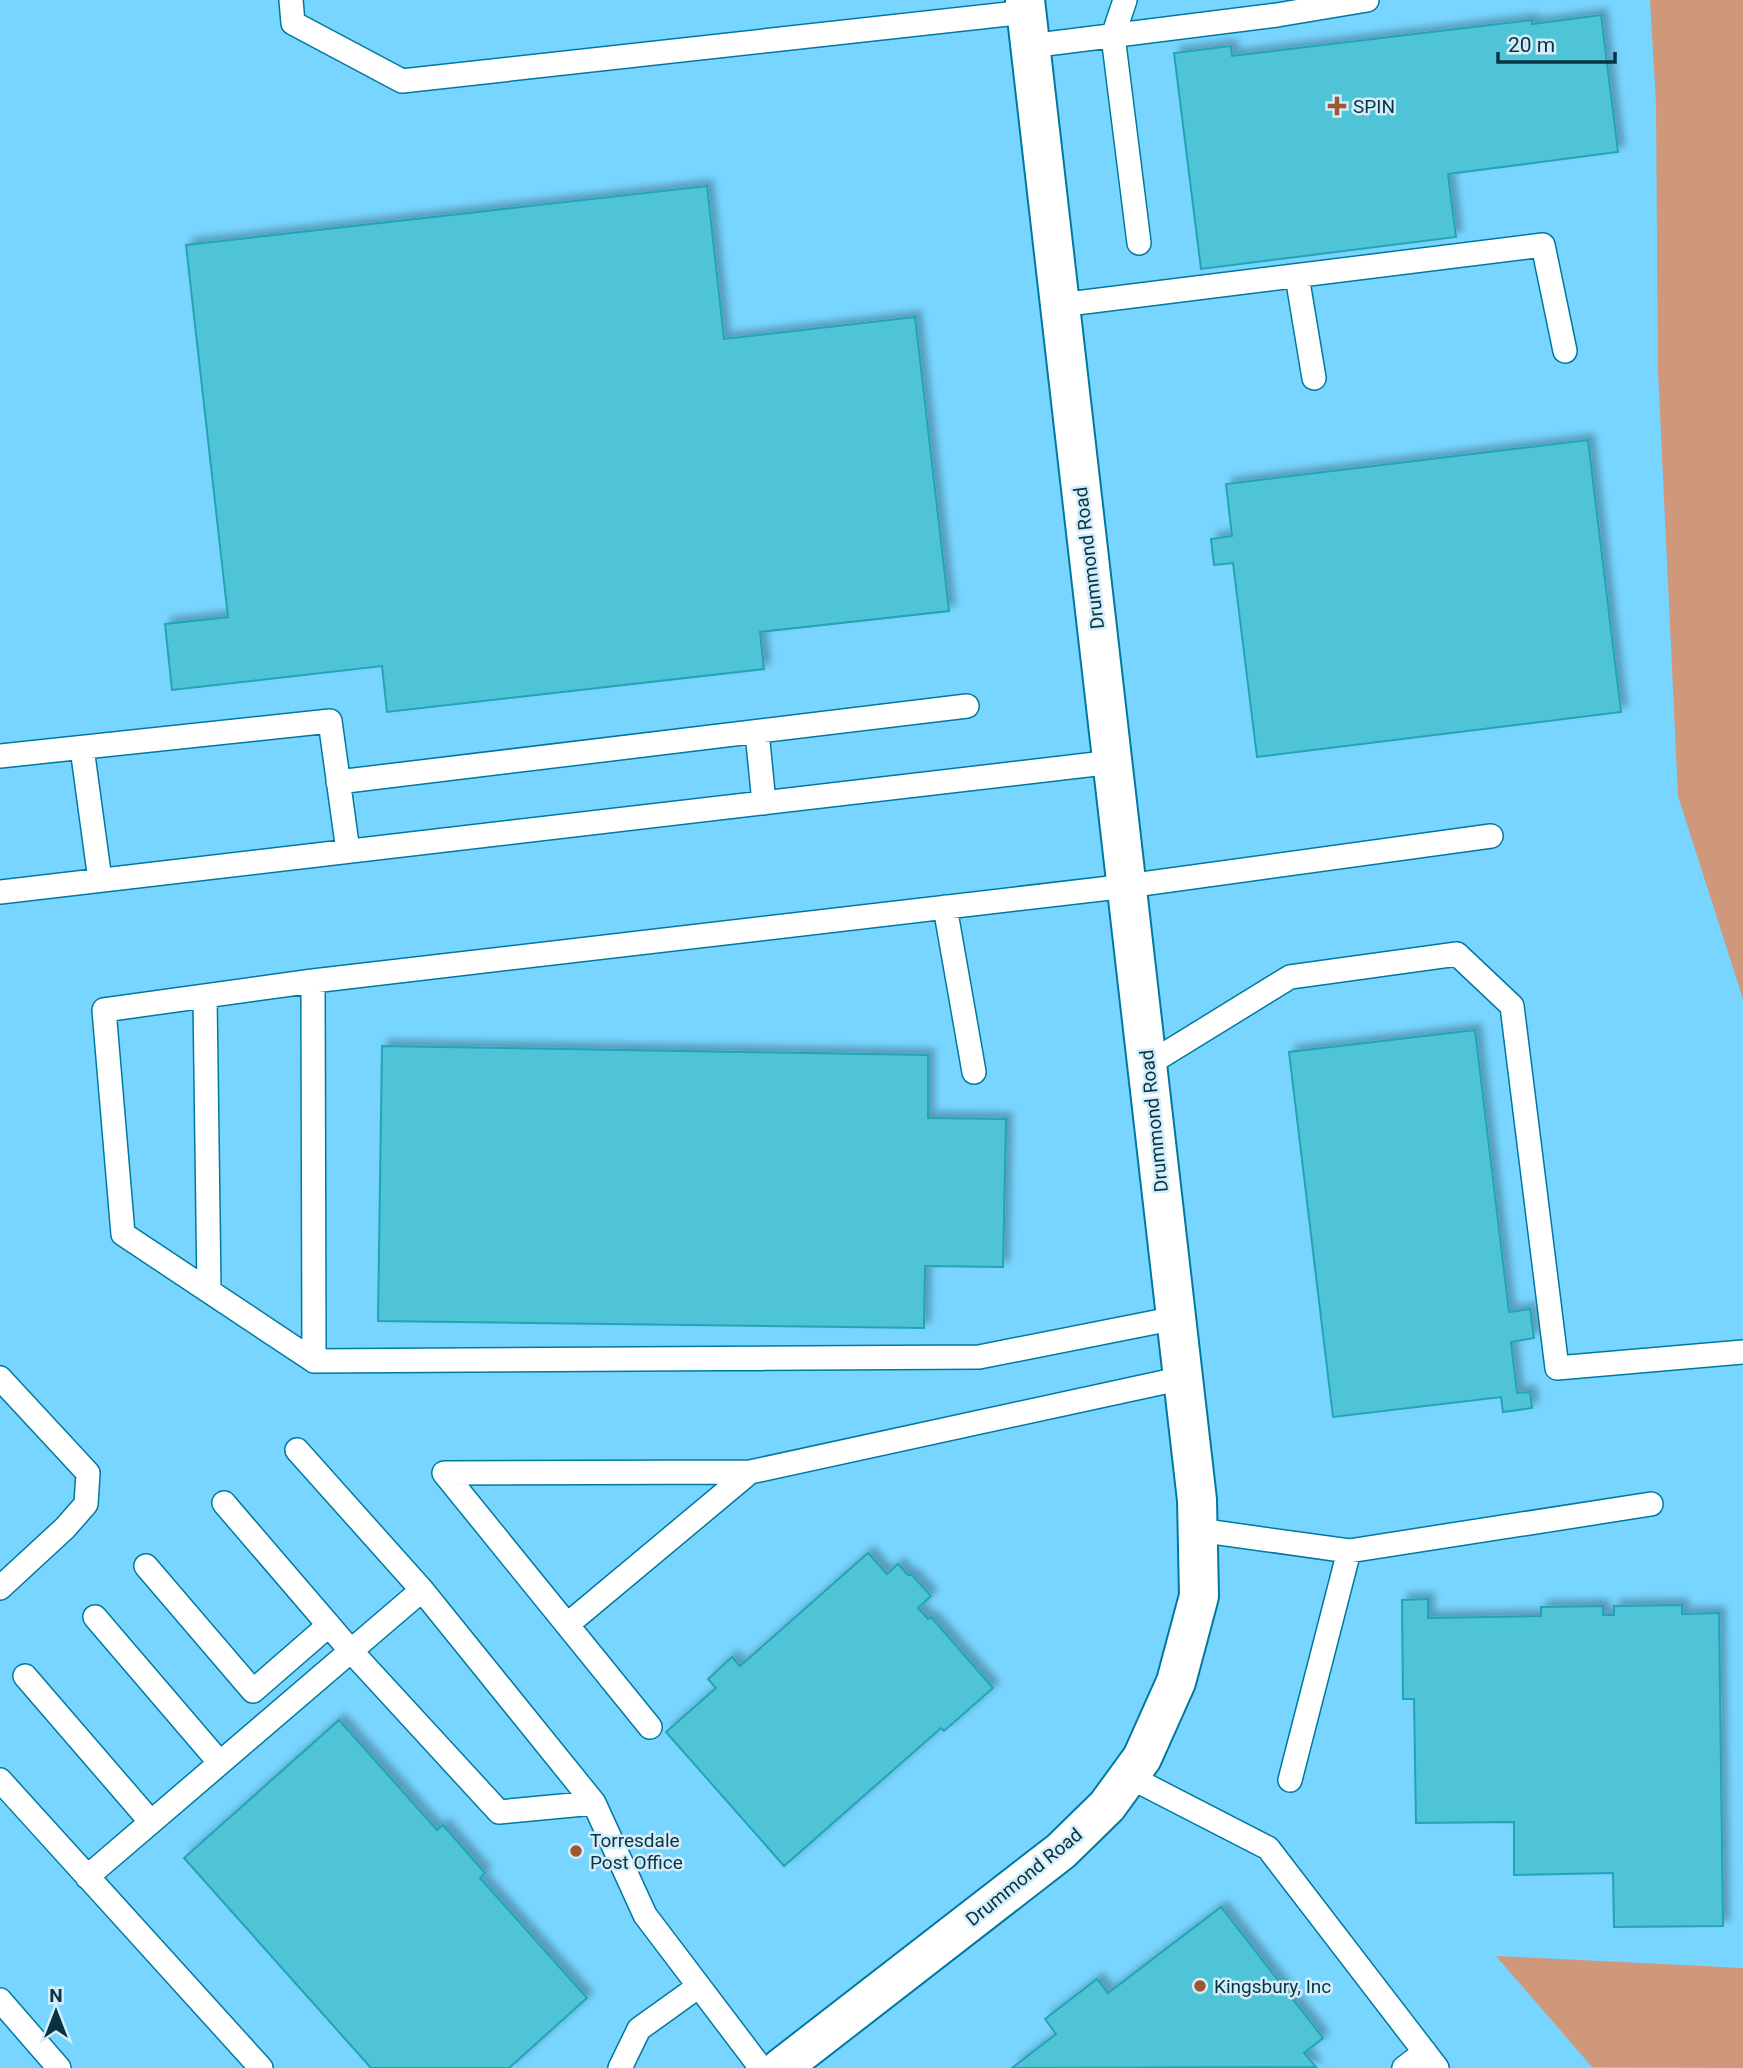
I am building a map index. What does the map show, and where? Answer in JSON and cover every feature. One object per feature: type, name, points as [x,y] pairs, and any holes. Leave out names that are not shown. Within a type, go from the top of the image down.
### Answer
[{"type":"street","name":"Drummond Road","points":[[781,2068],[1061,1851],[1107,1806],[1142,1758],[1176,1682],[1199,1596],[1197,1500],[1027,19]]},
{"type":"lane","points":[[291,0],[293,23],[402,81],[1027,19],[1113,36],[1277,15],[1367,0]]},
{"type":"lane","points":[[1125,0],[1113,36],[1139,243]]},
{"type":"lane","points":[[1060,305],[1543,245],[1565,351]]},
{"type":"lane","points":[[1297,276],[1314,378]]},
{"type":"lane","points":[[338,782],[967,706]]},
{"type":"lane","points":[[0,756],[330,721],[348,851]]},
{"type":"lane","points":[[757,732],[764,803]]},
{"type":"lane","points":[[82,748],[100,880]]},
{"type":"lane","points":[[0,892],[1113,762]]},
{"type":"lane","points":[[1176,1318],[979,1357],[314,1361],[123,1234],[104,1010],[313,981],[1127,886],[1491,836]]},
{"type":"lane","points":[[945,907],[974,1072]]},
{"type":"lane","points":[[1147,1065],[1290,977],[1457,954],[1512,1006],[1557,1368],[1743,1352]]},
{"type":"lane","points":[[313,981],[314,1361]]},
{"type":"lane","points":[[205,996],[209,1291]]},
{"type":"lane","points":[[0,1378],[88,1473],[86,1504],[65,1528],[0,1588]]},
{"type":"lane","points":[[650,1727],[444,1473],[750,1472],[1183,1378]]},
{"type":"lane","points":[[297,1450],[422,1590],[594,1803],[645,1915],[761,2068]]},
{"type":"lane","points":[[568,1625],[750,1472]]},
{"type":"lane","points":[[224,1503],[351,1651],[499,1812],[594,1803]]},
{"type":"lane","points":[[1198,1530],[1349,1551],[1651,1504]]},
{"type":"lane","points":[[1290,1780],[1349,1551]]},
{"type":"lane","points":[[146,1566],[253,1691],[329,1625]]},
{"type":"lane","points":[[88,1877],[422,1590]]},
{"type":"lane","points":[[96,1617],[220,1763]]},
{"type":"lane","points":[[25,1676],[151,1822]]},
{"type":"lane","points":[[1128,1776],[1268,1849],[1431,2060],[1404,2068]]},
{"type":"lane","points":[[0,1780],[261,2068]]},
{"type":"lane","points":[[620,2068],[639,2029],[699,1986]]},
{"type":"lane","points":[[0,2000],[59,2068]]},
{"type":"shaded area","points":[[1650,0],[1743,0],[1743,999],[1678,796],[1658,371],[1656,104]]},
{"type":"shaded area","points":[[1496,1956],[1743,1968],[1743,2068],[1592,2067]]},
{"type":"building","points":[[1601,15],[1618,152],[1448,174],[1456,237],[1201,269],[1174,53],[1231,46],[1232,56],[1532,20],[1532,24]]},
{"type":"building","points":[[707,186],[724,339],[915,317],[949,611],[760,632],[764,669],[387,712],[382,666],[172,690],[165,624],[228,617],[186,245]]},
{"type":"building","points":[[1588,440],[1621,712],[1257,757],[1233,563],[1214,565],[1211,539],[1232,536],[1226,484]]},
{"type":"building","points":[[1475,1030],[1509,1312],[1530,1309],[1534,1338],[1511,1342],[1517,1393],[1530,1392],[1532,1408],[1503,1412],[1501,1397],[1333,1417],[1289,1052]]},
{"type":"building","points":[[382,1046],[928,1055],[928,1118],[1006,1119],[1003,1267],[925,1266],[924,1328],[378,1321]]},
{"type":"building","points":[[868,1553],[887,1574],[898,1564],[908,1575],[912,1575],[931,1596],[918,1608],[928,1619],[931,1617],[993,1688],[944,1731],[941,1728],[784,1866],[666,1732],[716,1688],[708,1679],[732,1657],[740,1666]]},
{"type":"building","points":[[1428,1599],[1428,1618],[1541,1616],[1541,1607],[1603,1606],[1603,1615],[1614,1615],[1614,1606],[1682,1605],[1682,1614],[1719,1613],[1723,1926],[1614,1927],[1613,1873],[1514,1875],[1514,1822],[1416,1823],[1414,1699],[1403,1699],[1402,1600]]},
{"type":"building","points":[[339,1720],[437,1830],[443,1825],[485,1873],[480,1878],[587,1998],[509,2068],[371,2068],[184,1858]]},
{"type":"building","name":"Kingsbury, Inc","points":[[1221,1907],[1323,2038],[1304,2053],[1316,2067],[1012,2068],[1056,2034],[1045,2019],[1097,1979],[1108,1993]]},
{"type":"place","name":"SPIN","points":[[1337,106]]},
{"type":"place","name":"Torresdale Post Office","points":[[576,1851]]},
{"type":"place","name":"Kingsbury, Inc","points":[[1200,1986]]}]
